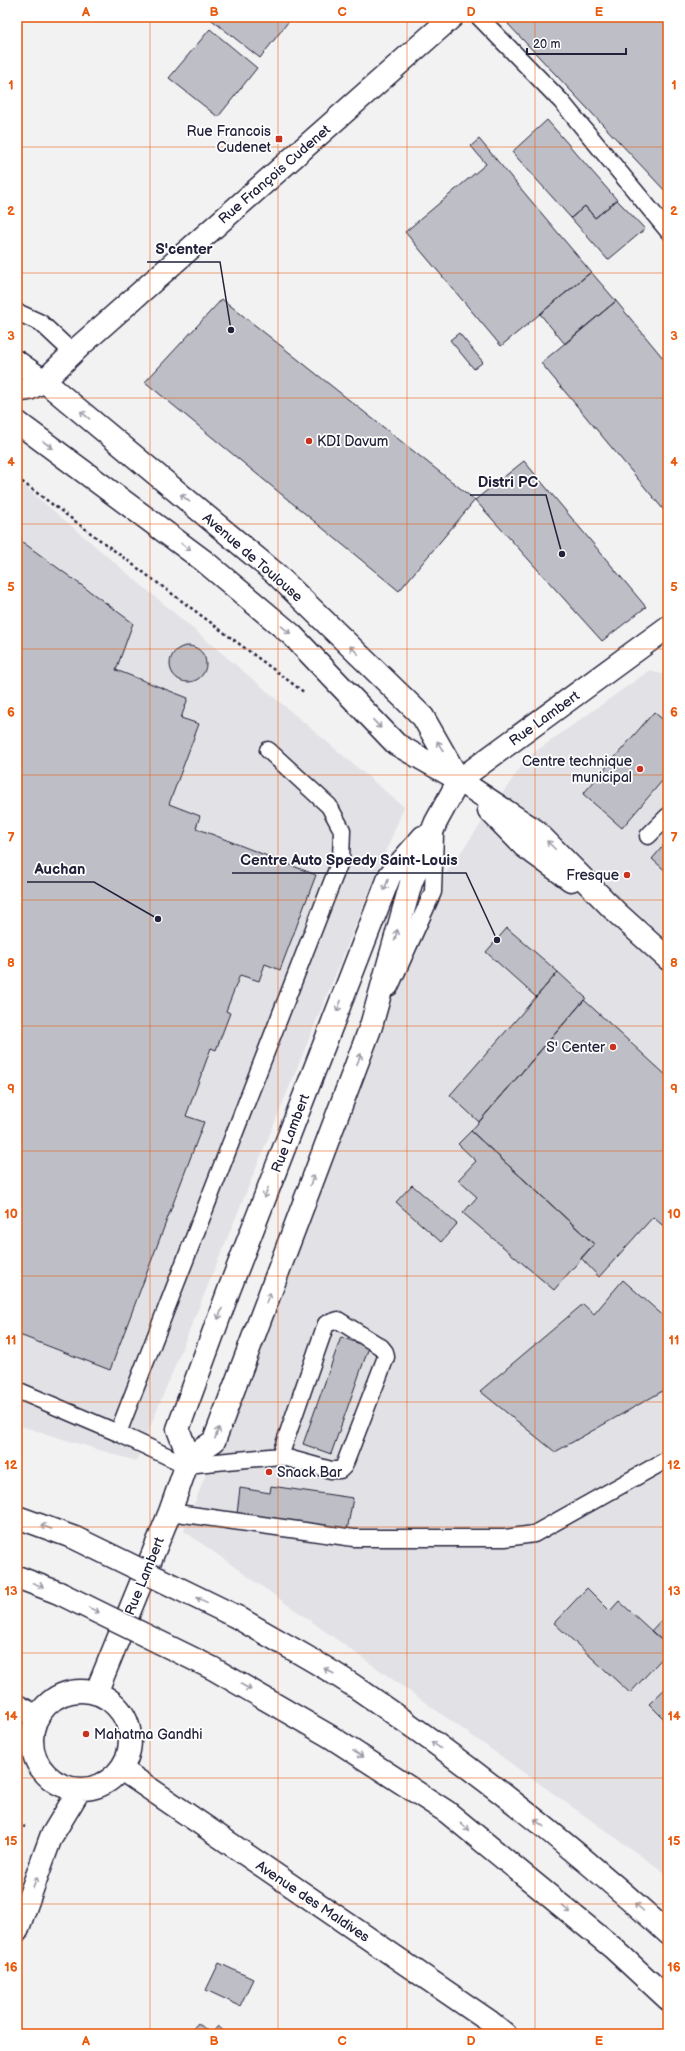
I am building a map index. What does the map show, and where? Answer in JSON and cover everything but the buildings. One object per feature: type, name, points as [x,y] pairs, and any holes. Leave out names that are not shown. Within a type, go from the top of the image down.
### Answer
[{"type":"main road","name":"Rue François Cudenet","points":[[17,391],[29,389],[44,381],[73,353],[452,17]]},
{"type":"main road","name":"Avenue de Toulouse","points":[[17,362],[44,381],[276,574],[423,717],[459,780]]},
{"type":"main road","name":"Avenue de Toulouse","points":[[17,422],[204,561],[292,635],[396,744],[459,780],[536,831],[617,913],[668,959]]},
{"type":"main road","name":"Rue Lambert","points":[[96,1693],[170,1512],[188,1462],[214,1441],[371,1026],[411,883],[436,822],[459,780],[666,630]]},
{"type":"main road","name":"Rue Lambert","points":[[188,1462],[178,1429],[229,1290],[390,875],[436,822]]},
{"type":"main road","points":[[17,1517],[75,1538],[237,1617],[356,1687],[479,1776],[599,1870],[668,1933]]},
{"type":"main road","points":[[17,1577],[59,1593],[212,1668],[331,1737],[447,1812],[613,1948],[668,1999]]},
{"type":"main road","points":[[82,1690],[96,1693],[108,1698],[118,1707],[127,1724],[130,1744],[127,1758],[120,1769],[109,1780],[95,1787],[80,1789],[66,1787],[52,1781],[38,1765],[31,1745],[32,1730],[37,1717],[44,1706],[56,1697],[68,1692],[82,1690]]},
{"type":"main road","points":[[17,1706],[37,1717]]},
{"type":"main road","name":"Avenue des Maldives","points":[[120,1769],[491,2030]]},
{"type":"main road","points":[[17,1931],[51,1837],[80,1789]]},
{"type":"lane","points":[[479,17],[561,101],[668,231]]},
{"type":"lane","points":[[17,312],[41,323],[73,353]]},
{"type":"lane","points":[[118,1433],[341,859],[342,830],[329,806],[268,750]]},
{"type":"lane","points":[[648,836],[668,816]]},
{"type":"lane","points":[[17,1390],[188,1462],[280,1456],[331,1470],[340,1470],[344,1466],[386,1357],[385,1352],[381,1348],[338,1320],[326,1324],[280,1456]]},
{"type":"lane","points":[[170,1512],[354,1538],[505,1538],[534,1534],[668,1459]]},
{"type":"path","points":[[17,478],[299,688],[311,699]]},
{"type":"shaded area","points":[[17,480],[404,807],[136,1461],[17,1425]]},
{"type":"shaded area","points":[[650,670],[668,676],[668,1875],[184,1531],[422,907],[528,757]]},
{"type":"place","name":"Rue Francois Cudenet","points":[[279,139]]},
{"type":"place","name":"S'center","points":[[231,330]]},
{"type":"place","name":"KDI Davum","points":[[309,441]]},
{"type":"place","name":"Distri PC","points":[[562,554]]},
{"type":"place","name":"Centre technique municipal","points":[[640,769]]},
{"type":"place","name":"Fresque","points":[[627,875]]},
{"type":"place","name":"Auchan","points":[[158,919]]},
{"type":"place","name":"Centre Auto Speedy Saint-Louis","points":[[497,940]]},
{"type":"place","name":"S' Center","points":[[613,1047]]},
{"type":"place","name":"Snack Bar","points":[[269,1472]]},
{"type":"place","name":"Mahatma Gandhi","points":[[86,1734]]}]
